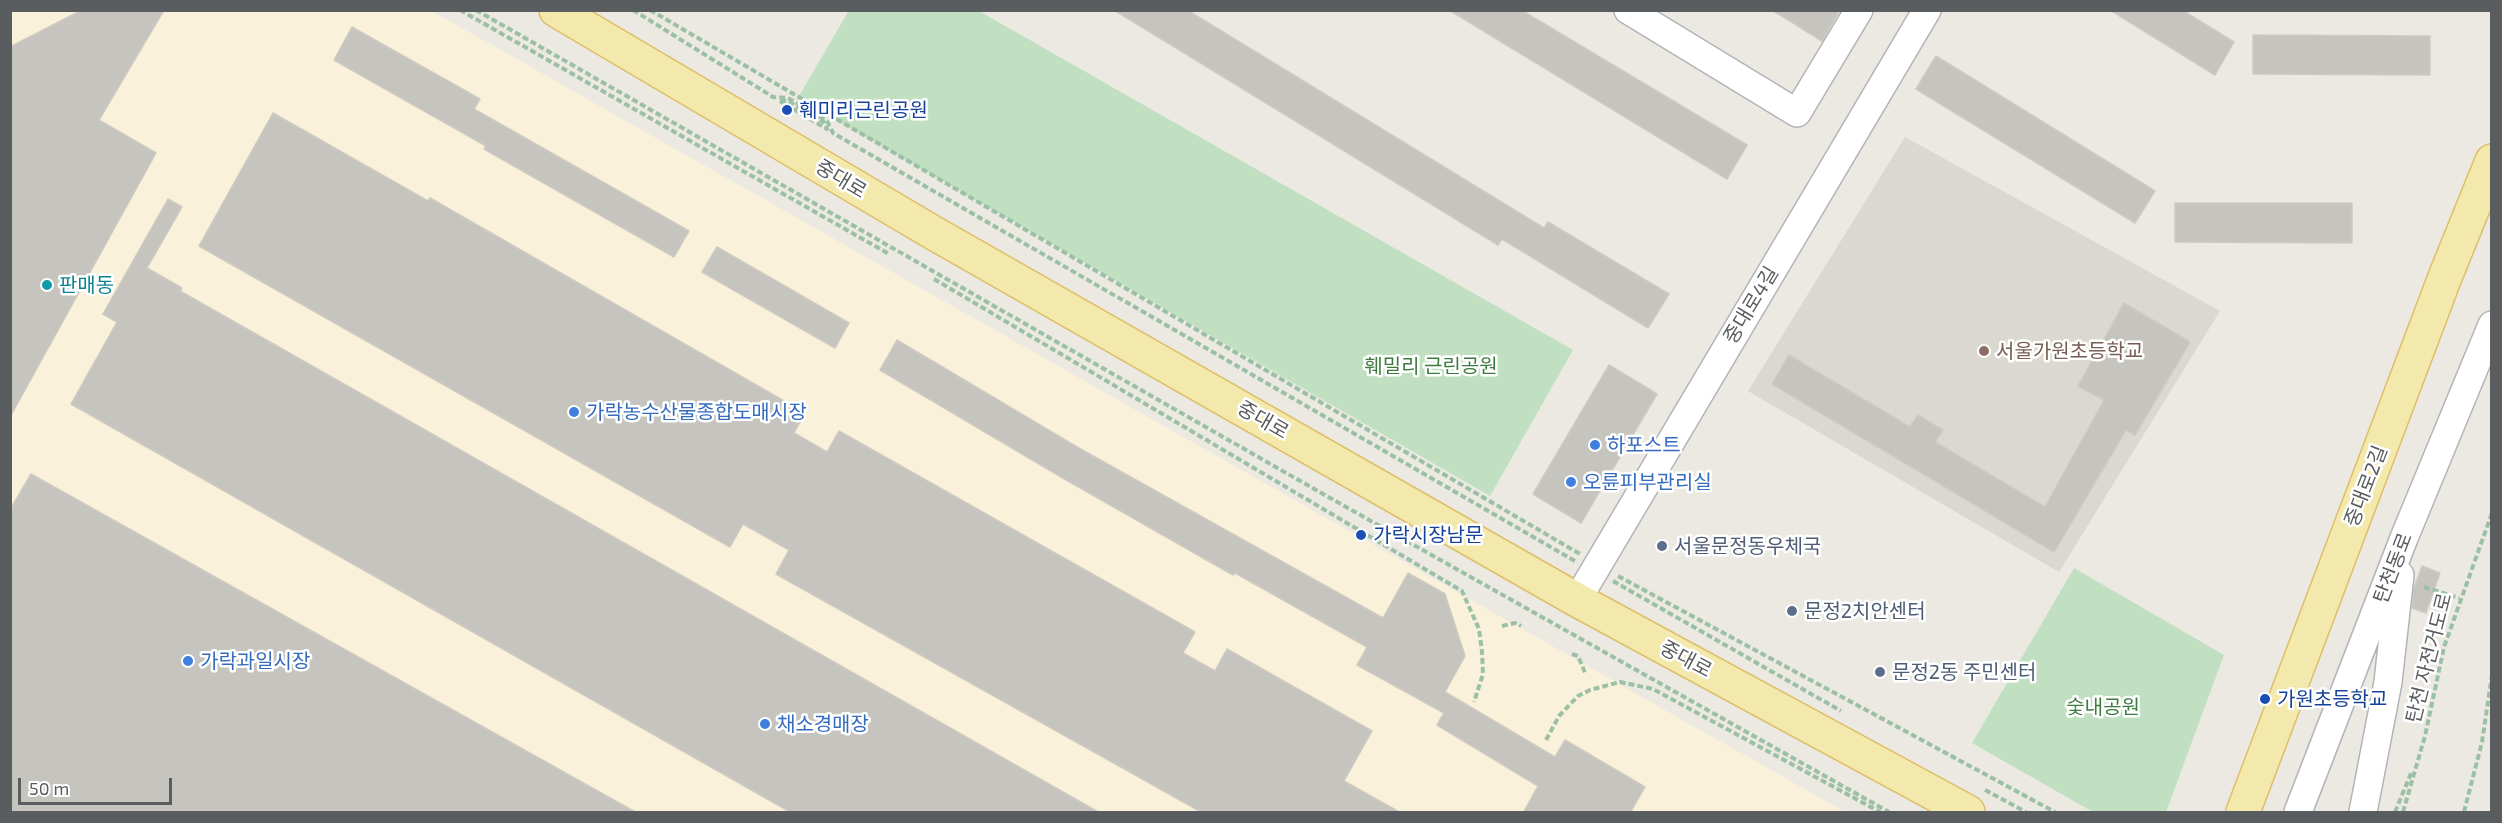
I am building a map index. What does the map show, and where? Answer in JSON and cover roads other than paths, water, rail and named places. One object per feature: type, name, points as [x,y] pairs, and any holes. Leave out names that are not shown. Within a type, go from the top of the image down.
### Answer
[{"type":"main road","name":"중대로","points":[[563,12],[932,232],[1577,600],[1976,801]]},
{"type":"main road","name":"중대로2길","points":[[2243,813],[2445,277],[2492,161]]},
{"type":"street","points":[[1628,10],[1797,113],[1859,10]]},
{"type":"street","name":"중대로4길","points":[[1577,600],[1927,10]]},
{"type":"street","name":"탄천동로","points":[[2298,813],[2404,538],[2492,325]]},
{"type":"street","points":[[2363,813],[2388,682],[2404,538]]},
{"type":"place","name":"훼미리근린공원","points":[[787,110]]},
{"type":"place","name":"판매동","points":[[47,285]]},
{"type":"place","name":"서울가원초등학교","points":[[1984,351]]},
{"type":"place","name":"가락농수산물종합도매시장","points":[[574,412]]},
{"type":"place","name":"하포스트","points":[[1595,445]]},
{"type":"place","name":"오륜피부관리실","points":[[1571,482]]},
{"type":"place","name":"가락시장남문","points":[[1361,535]]},
{"type":"place","name":"서울문정동우체국","points":[[1662,546]]},
{"type":"place","name":"문정2치안센터","points":[[1792,611]]},
{"type":"place","name":"가락과일시장","points":[[188,661]]},
{"type":"place","name":"문정2동 주민센터","points":[[1880,672]]},
{"type":"place","name":"가원초등학교","points":[[2265,699]]},
{"type":"place","name":"채소경매장","points":[[765,724]]},
{"type":"park label","name":"훼밀리 근린공원","points":[[1431,366]]},
{"type":"park label","name":"숯내공원","points":[[2103,707]]}]
